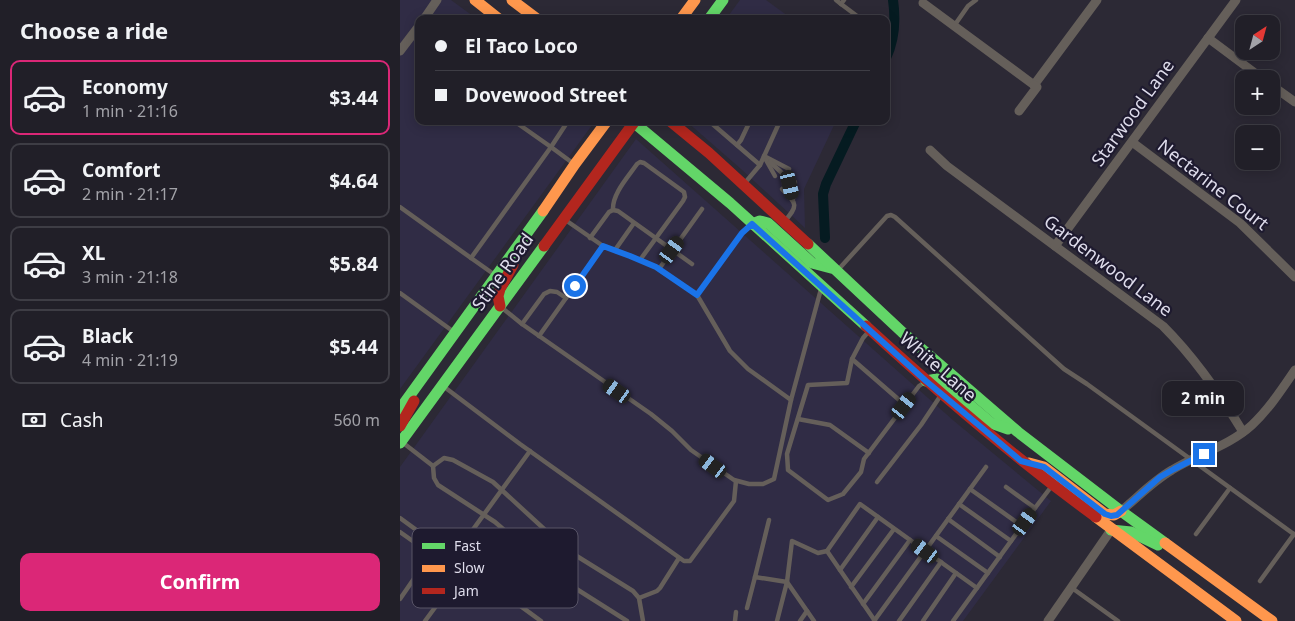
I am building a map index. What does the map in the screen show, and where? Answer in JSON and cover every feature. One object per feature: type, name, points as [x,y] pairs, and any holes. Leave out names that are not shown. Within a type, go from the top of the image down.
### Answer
[{"type":"main road","points":[[475,0],[494,15]]},
{"type":"main road","points":[[507,0],[516,3],[532,15]]},
{"type":"main road","points":[[684,15],[695,0]]},
{"type":"main road","points":[[712,15],[723,0]]},
{"type":"main road","name":"Stine Road","points":[[400,426],[404,403],[455,333],[500,279],[538,219],[604,125]]},
{"type":"main road","name":"Stine Road","points":[[400,441],[632,125]]},
{"type":"main road","name":"White Lane","points":[[638,125],[696,174],[926,381],[1021,461],[1052,486],[1236,621]]},
{"type":"main road","name":"White Lane","points":[[675,125],[784,222],[917,346],[1018,432],[1121,512],[1272,621]]},
{"type":"main road","points":[[752,224],[760,221],[768,223],[812,263],[835,270]]},
{"type":"main road","points":[[500,279],[498,296],[500,306]]},
{"type":"main road","points":[[926,381],[937,379],[991,423],[1018,432]]},
{"type":"main road","points":[[1021,461],[1044,467],[1105,514],[1111,516],[1121,512]]},
{"type":"main road","points":[[1112,530],[1131,532],[1194,563]]},
{"type":"street","points":[[427,15],[437,0]]},
{"type":"street","points":[[1034,85],[1097,0]]},
{"type":"street","name":"Starwood Lane","points":[[1055,246],[1236,0]]},
{"type":"street","points":[[923,2],[1037,87],[1019,111]]},
{"type":"street","points":[[402,46],[415,31]]},
{"type":"street","points":[[1208,38],[1251,70]]},
{"type":"street","points":[[1280,91],[1295,102]]},
{"type":"street","name":"Nectarine Court","points":[[1132,142],[1240,223],[1295,277]]},
{"type":"street","name":"Gardenwood Lane","points":[[930,150],[947,166],[1163,326],[1179,342],[1208,378],[1244,432]]},
{"type":"street","points":[[1121,512],[1160,477],[1229,442],[1244,432],[1265,412],[1295,370]]},
{"type":"street","points":[[1048,621],[1112,530]]},
{"type":"lane","points":[[836,0],[842,2],[857,15]]},
{"type":"lane","points":[[954,26],[968,6],[976,0]]},
{"type":"lane","points":[[520,125],[576,164]]},
{"type":"lane","points":[[471,258],[565,125]]},
{"type":"lane","points":[[714,125],[760,165]]},
{"type":"lane","points":[[737,145],[748,125]]},
{"type":"lane","points":[[743,185],[760,165],[778,125]]},
{"type":"lane","points":[[764,156],[788,169]]},
{"type":"lane","points":[[764,156],[782,172]]},
{"type":"lane","points":[[764,156],[775,176]]},
{"type":"lane","points":[[613,210],[614,197],[640,162],[644,162],[684,192],[685,197],[640,260]]},
{"type":"lane","points":[[793,199],[795,182]]},
{"type":"lane","points":[[784,222],[793,212],[794,208],[790,185]]},
{"type":"lane","points":[[782,189],[793,199]]},
{"type":"lane","points":[[400,207],[500,279]]},
{"type":"lane","points":[[659,269],[702,209]]},
{"type":"lane","points":[[590,238],[609,212],[613,210],[618,211],[692,264]]},
{"type":"lane","points":[[835,270],[887,216],[895,217],[1064,370],[1088,384],[1294,535],[1260,581]]},
{"type":"lane","points":[[564,219],[603,246],[659,269],[697,295],[730,351],[748,369],[791,400]]},
{"type":"lane","points":[[615,250],[634,223]]},
{"type":"lane","points":[[697,295],[742,233],[752,224]]},
{"type":"lane","points":[[539,336],[603,246]]},
{"type":"lane","points":[[500,306],[522,324],[672,430],[691,450],[736,481],[749,484],[764,484],[774,479],[791,400],[822,287]]},
{"type":"lane","points":[[522,324],[544,294],[550,290],[566,298]]},
{"type":"lane","points":[[400,293],[455,333]]},
{"type":"lane","points":[[870,330],[863,338],[852,359],[847,383],[808,385],[787,454],[788,470],[828,500],[844,494],[861,472],[864,459],[919,386],[926,381]]},
{"type":"lane","points":[[852,359],[904,406]]},
{"type":"lane","points":[[442,385],[530,451],[684,561],[690,561],[734,501],[736,481]]},
{"type":"lane","points":[[877,482],[921,425],[942,394]]},
{"type":"lane","points":[[798,419],[830,425],[869,453]]},
{"type":"lane","points":[[400,441],[433,466],[434,478],[438,485],[484,514],[502,528]]},
{"type":"lane","points":[[474,528],[530,451]]},
{"type":"lane","points":[[433,466],[444,458],[453,460],[493,482],[543,528]]},
{"type":"lane","points":[[827,551],[874,621],[986,467]]},
{"type":"lane","points":[[953,621],[1052,486]]},
{"type":"lane","points":[[1006,487],[1035,508]]},
{"type":"lane","points":[[970,488],[1022,526]]},
{"type":"lane","points":[[1196,534],[1230,488]]},
{"type":"lane","points":[[776,621],[788,582],[792,541],[818,553],[827,551],[860,504],[977,588]]},
{"type":"lane","points":[[959,504],[1011,541]]},
{"type":"lane","points":[[840,570],[878,517]]},
{"type":"lane","points":[[400,518],[414,528]]},
{"type":"lane","points":[[948,519],[1000,557]]},
{"type":"lane","points":[[747,608],[769,520]]},
{"type":"lane","points":[[851,587],[894,529]]},
{"type":"lane","points":[[400,532],[412,541]]},
{"type":"lane","points":[[936,536],[988,573]]},
{"type":"lane","points":[[863,604],[910,540]]},
{"type":"lane","points":[[578,557],[633,591],[639,598],[643,621]]},
{"type":"lane","points":[[639,598],[660,588],[679,558]]},
{"type":"lane","points":[[899,621],[941,562]]},
{"type":"lane","points":[[923,621],[956,573]]},
{"type":"lane","points":[[755,577],[788,582],[814,621]]},
{"type":"lane","points":[[400,599],[412,582]]},
{"type":"lane","points":[[1072,588],[1118,621]]},
{"type":"lane","points":[[578,590],[627,621]]},
{"type":"lane","points":[[425,621],[435,608]]},
{"type":"lane","points":[[523,608],[541,621]]},
{"type":"lane","points":[[800,621],[807,610]]},
{"type":"lane","points":[[735,621],[736,612]]},
{"type":"shaded area","points":[[400,0],[451,0],[472,15],[415,15],[415,125],[592,125],[400,389]]},
{"type":"shaded area","points":[[740,0],[766,0],[787,15],[729,15]]},
{"type":"shaded area","points":[[691,125],[834,125],[804,189],[805,228]]},
{"type":"shaded area","points":[[636,139],[954,421],[1051,501],[963,621],[400,621],[400,467]]},
{"type":"waterway","points":[[890,47],[894,30],[893,0]]},
{"type":"waterway","points":[[825,238],[823,194],[854,125]]},
{"type":"traffic: fast","points":[[712,15],[723,0]]},
{"type":"traffic: fast","points":[[637,125],[730,203],[866,326]]},
{"type":"traffic: fast","points":[[400,409],[543,211]]},
{"type":"traffic: fast","points":[[752,224],[760,221],[768,223],[812,263],[831,268]]},
{"type":"traffic: fast","points":[[808,244],[902,332],[1018,432],[1165,543]]},
{"type":"traffic: fast","points":[[400,443],[544,246]]},
{"type":"traffic: fast","points":[[926,381],[937,379],[991,423],[1008,429]]},
{"type":"traffic: fast","points":[[1111,530],[1131,532],[1158,545]]},
{"type":"traffic: slow","points":[[475,0],[494,15]]},
{"type":"traffic: slow","points":[[512,0],[532,15]]},
{"type":"traffic: slow","points":[[684,15],[695,0]]},
{"type":"traffic: slow","points":[[543,211],[604,125]]},
{"type":"traffic: slow","points":[[1029,463],[1044,467],[1105,514],[1114,515],[1121,511]]},
{"type":"traffic: slow","points":[[1096,517],[1236,621]]},
{"type":"traffic: slow","points":[[1165,543],[1272,621]]},
{"type":"traffic: jam","points":[[544,246],[632,125]]},
{"type":"traffic: jam","points":[[675,125],[709,153],[808,244]]},
{"type":"traffic: jam","points":[[500,306],[498,296],[500,289],[513,265]]},
{"type":"traffic: jam","points":[[866,326],[978,424],[1036,472],[1096,517]]},
{"type":"traffic: jam","points":[[400,426],[414,401]]},
{"type":"route","points":[[575,286],[603,246],[656,267],[697,295],[742,233],[752,224],[926,381],[1021,461],[1044,467],[1105,514],[1117,515],[1160,477],[1204,454]]}]
